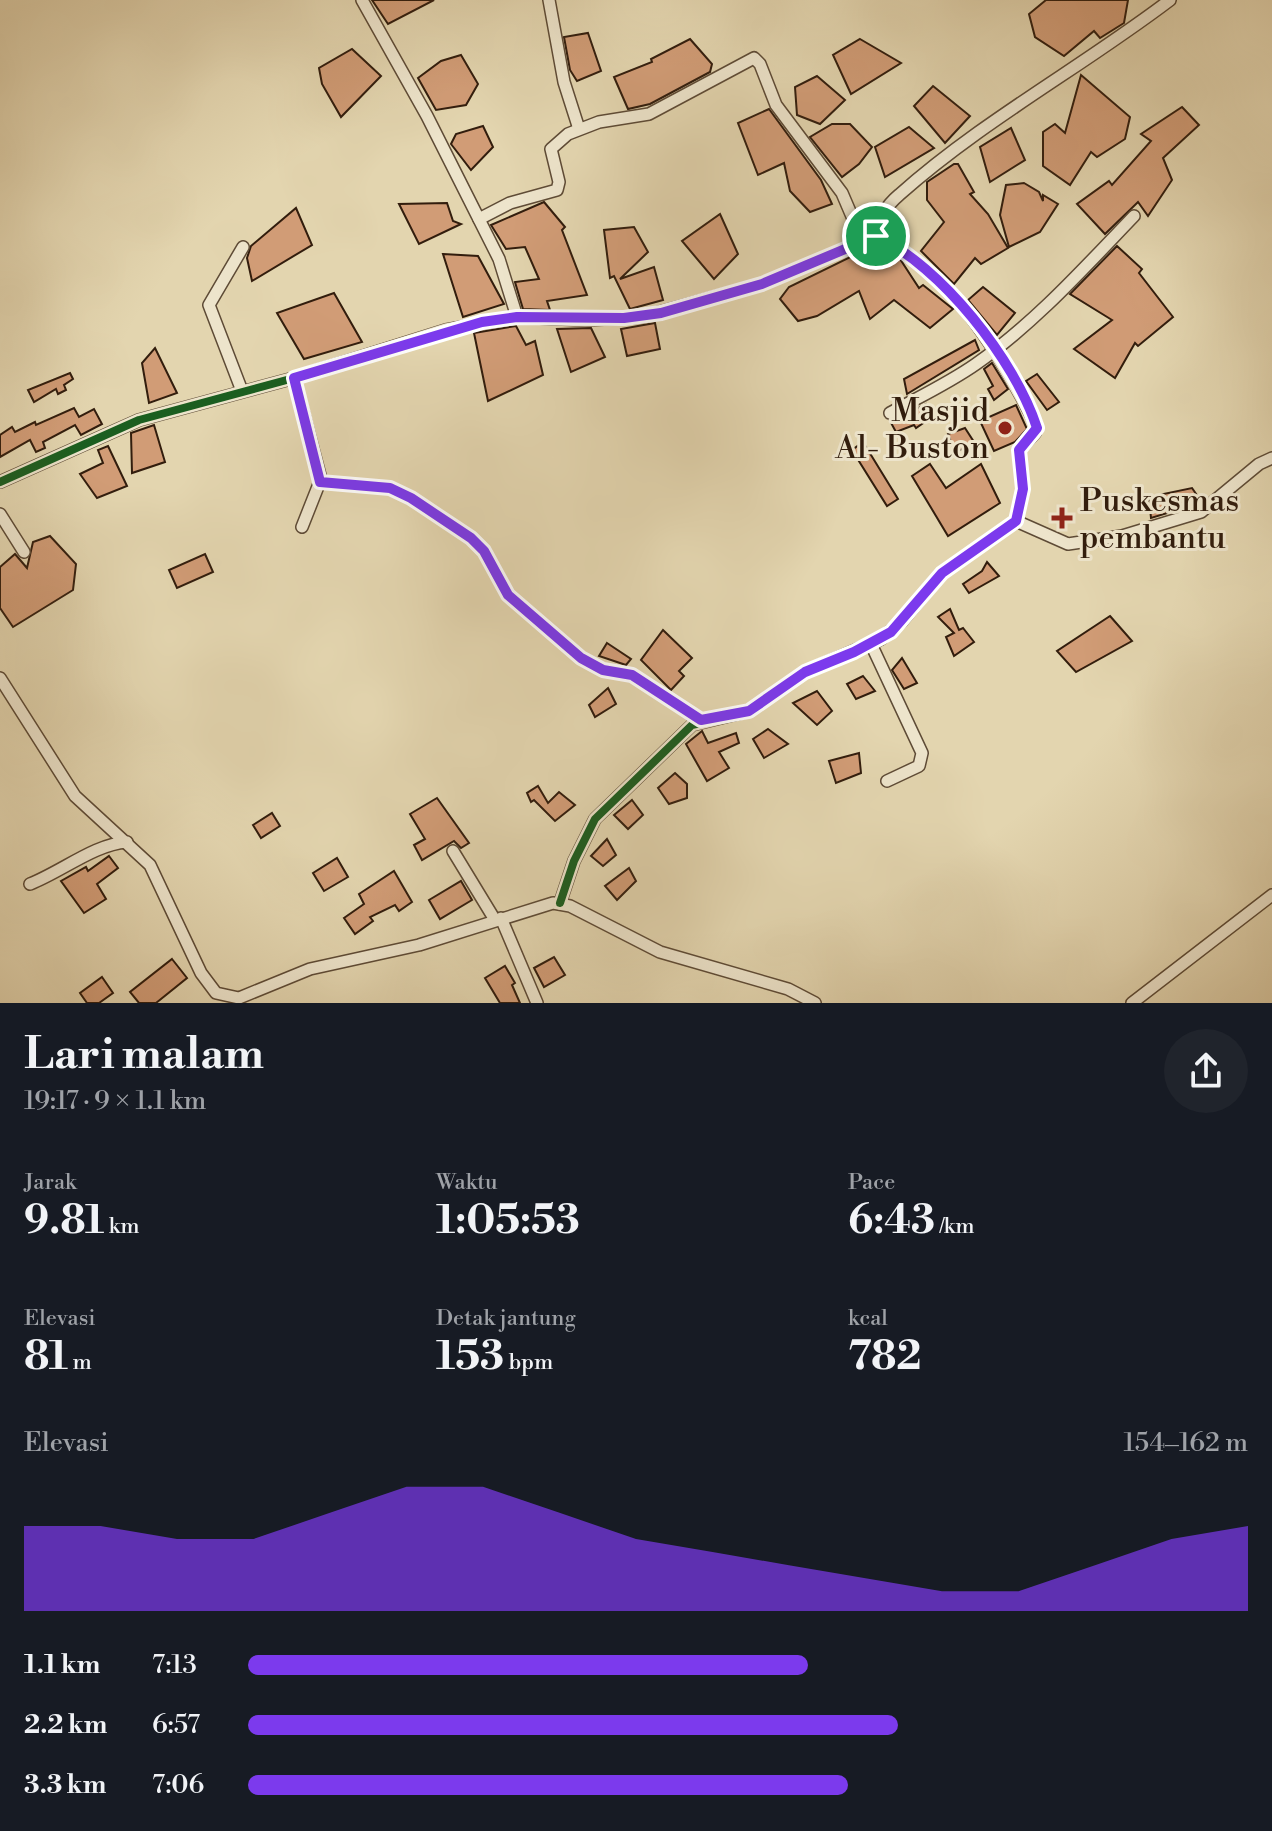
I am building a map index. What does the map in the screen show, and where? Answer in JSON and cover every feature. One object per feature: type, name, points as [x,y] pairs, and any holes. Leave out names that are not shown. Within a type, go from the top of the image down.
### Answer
[{"type":"street","points":[[362,0],[499,259],[517,317]]},
{"type":"street","points":[[549,0],[564,82],[579,129]]},
{"type":"street","points":[[0,482],[139,420],[294,378],[446,330],[517,317],[585,320],[642,317],[762,284],[876,236],[882,216],[899,195],[989,127],[1170,0]]},
{"type":"street","points":[[479,219],[510,203],[557,190],[559,182],[551,149],[558,140],[579,129],[615,118],[649,114],[710,80],[757,59],[776,105],[842,193],[863,242]]},
{"type":"street","points":[[890,413],[965,371],[996,348],[1069,284],[1134,216]]},
{"type":"street","points":[[560,903],[574,861],[595,819],[670,744],[701,720],[749,711],[805,672],[871,644],[902,621],[931,583],[1016,521],[1023,489],[1019,450],[1037,428],[996,348],[947,292],[908,254],[876,236]]},
{"type":"street","points":[[242,391],[209,305],[243,247]]},
{"type":"street","points":[[294,378],[320,482],[302,527]]},
{"type":"street","points":[[1016,521],[1068,544],[1122,536],[1201,512],[1259,464],[1272,458]]},
{"type":"street","points":[[320,482],[390,488],[411,498],[471,538],[484,551],[508,595],[581,658],[603,670],[632,675],[701,720]]},
{"type":"street","points":[[0,514],[24,552]]},
{"type":"street","points":[[871,644],[922,753],[919,766],[887,781]]},
{"type":"street","points":[[0,678],[75,796],[127,842],[157,877],[201,973],[216,993],[228,998],[239,998],[310,969],[419,945],[539,905],[560,903],[660,952],[788,989],[815,1003]]},
{"type":"street","points":[[30,884],[62,872],[102,847],[127,842]]},
{"type":"street","points":[[453,851],[498,919],[537,1003]]},
{"type":"street","points":[[1132,1003],[1272,895]]},
{"type":"building","points":[[372,0],[434,0],[388,24]]},
{"type":"building","points":[[1046,0],[1128,0],[1124,23],[1100,38],[1094,31],[1064,56],[1035,37],[1029,14]]},
{"type":"building","points":[[588,33],[601,71],[577,81],[570,70],[564,37]]},
{"type":"building","points":[[690,39],[712,64],[710,72],[650,104],[628,109],[614,77],[652,62],[651,59]]},
{"type":"building","points":[[860,39],[901,63],[851,94],[833,55]]},
{"type":"building","points":[[352,49],[381,76],[341,117],[322,84],[319,68]]},
{"type":"building","points":[[461,55],[478,84],[466,105],[436,110],[418,78],[441,61]]},
{"type":"building","points":[[1081,75],[1130,117],[1125,139],[1097,157],[1091,152],[1070,185],[1043,166],[1043,132],[1055,124],[1065,133]]},
{"type":"building","points":[[817,76],[845,100],[820,124],[797,115],[795,87]]},
{"type":"building","points":[[933,86],[970,116],[945,143],[914,106]]},
{"type":"building","points":[[1182,107],[1199,125],[1163,158],[1172,180],[1148,216],[1138,202],[1105,234],[1077,204],[1109,181],[1112,185],[1151,141],[1141,134]]},
{"type":"building","points":[[769,109],[821,180],[832,204],[810,212],[790,191],[784,163],[758,175],[738,123]]},
{"type":"building","points":[[832,124],[850,124],[872,147],[859,164],[842,177],[810,137]]},
{"type":"building","points":[[483,126],[493,147],[471,170],[451,144],[456,134]]},
{"type":"building","points":[[909,127],[934,148],[885,177],[875,147]]},
{"type":"building","points":[[1011,128],[1025,160],[990,182],[980,147]]},
{"type":"building","points":[[958,164],[974,192],[970,194],[988,214],[1008,248],[981,264],[975,258],[954,284],[921,251],[944,222],[927,200],[927,182]]},
{"type":"building","points":[[1024,183],[1039,192],[1043,201],[1043,195],[1058,204],[1040,232],[1009,247],[1000,215],[1006,185]]},
{"type":"building","points":[[544,202],[565,227],[562,230],[587,295],[547,301],[550,310],[523,309],[515,282],[539,279],[525,247],[506,249],[491,225]]},
{"type":"building","points":[[447,203],[453,221],[461,224],[419,244],[399,204]]},
{"type":"building","points":[[296,208],[312,245],[252,281],[247,258],[251,246]]},
{"type":"building","points":[[720,214],[738,254],[714,279],[682,241]]},
{"type":"building","points":[[634,227],[648,252],[620,279],[654,267],[663,300],[630,309],[614,276],[610,278],[604,230]]},
{"type":"building","points":[[875,245],[900,259],[919,288],[923,285],[953,309],[930,328],[894,300],[870,319],[859,291],[817,316],[798,321],[780,299],[789,287]]},
{"type":"building","points":[[1117,246],[1142,269],[1139,273],[1173,317],[1138,346],[1135,343],[1115,378],[1074,349],[1112,320],[1070,294]]},
{"type":"building","points":[[443,254],[478,256],[504,304],[463,317]]},
{"type":"building","points":[[983,287],[1015,313],[997,335],[968,300]]},
{"type":"building","points":[[334,293],[362,342],[304,359],[277,313]]},
{"type":"building","points":[[655,323],[660,349],[627,356],[621,329]]},
{"type":"building","points":[[516,326],[526,345],[535,341],[543,375],[488,401],[474,333]]},
{"type":"building","points":[[591,328],[605,357],[571,372],[557,329]]},
{"type":"building","points":[[975,340],[979,350],[907,394],[904,379]]},
{"type":"building","points":[[155,348],[177,393],[149,403],[142,363]]},
{"type":"building","points":[[992,363],[1008,389],[994,400],[988,389],[993,386],[984,369]]},
{"type":"building","points":[[70,373],[73,379],[64,385],[66,390],[58,394],[56,389],[34,402],[28,390]]},
{"type":"building","points":[[1037,374],[1059,402],[1047,410],[1026,381]]},
{"type":"building","points":[[926,404],[932,417],[916,428],[914,425],[896,432],[890,421]]},
{"type":"building","name":"Masjid Al- Buston","points":[[1016,405],[1027,429],[1015,442],[994,451],[980,421]]},
{"type":"building","points":[[74,408],[79,417],[94,409],[102,424],[81,435],[75,425],[43,442],[45,448],[36,452],[30,440],[0,457],[0,435],[12,427],[15,432]]},
{"type":"building","points":[[154,425],[165,462],[132,473],[131,433]]},
{"type":"building","points":[[965,428],[974,442],[955,453],[948,434]]},
{"type":"building","points":[[863,442],[898,499],[887,506],[852,450]]},
{"type":"building","points":[[108,446],[127,486],[97,498],[80,474],[103,463],[98,450]]},
{"type":"building","points":[[930,464],[946,488],[981,464],[1000,503],[948,536],[912,476]]},
{"type":"building","points":[[1192,488],[1201,501],[1197,504],[1151,518],[1149,497]]},
{"type":"building","points":[[50,536],[76,564],[73,590],[13,627],[0,608],[0,567],[15,554],[27,568],[33,542]]},
{"type":"building","points":[[205,554],[213,572],[177,588],[169,570]]},
{"type":"building","points":[[987,562],[999,576],[969,593],[963,584],[982,571]]},
{"type":"building","points":[[950,609],[959,630],[963,628],[974,642],[954,656],[946,637],[954,633],[938,617]]},
{"type":"building","points":[[1110,616],[1132,641],[1076,672],[1057,651]]},
{"type":"building","points":[[663,630],[692,658],[679,671],[684,676],[671,690],[641,660]]},
{"type":"building","points":[[607,643],[631,659],[626,665],[599,656]]},
{"type":"building","points":[[902,658],[917,683],[904,689],[892,670]]},
{"type":"building","points":[[863,676],[875,691],[856,699],[847,684]]},
{"type":"building","points":[[608,688],[616,704],[595,717],[589,705]]},
{"type":"building","points":[[817,691],[832,711],[817,725],[793,703]]},
{"type":"building","points":[[768,729],[788,744],[764,758],[753,739]]},
{"type":"building","points":[[702,731],[708,743],[736,733],[739,743],[719,752],[729,768],[707,781],[686,744]]},
{"type":"building","points":[[859,753],[861,773],[836,783],[829,761]]},
{"type":"building","points":[[675,773],[687,784],[687,798],[669,804],[658,788]]},
{"type":"building","points":[[538,786],[548,803],[559,792],[575,805],[555,821],[534,800],[531,802],[527,793]]},
{"type":"building","points":[[437,798],[469,843],[461,848],[454,841],[422,860],[414,845],[425,839],[410,814]]},
{"type":"building","points":[[632,800],[643,815],[628,829],[614,815]]},
{"type":"building","points":[[272,813],[280,826],[261,838],[253,825]]},
{"type":"building","points":[[607,839],[616,855],[603,866],[591,856]]},
{"type":"building","points":[[109,856],[118,868],[97,884],[106,899],[84,913],[61,881],[86,867],[88,871]]},
{"type":"building","points":[[337,858],[348,877],[324,891],[313,873]]},
{"type":"building","points":[[629,868],[636,881],[617,900],[605,886]]},
{"type":"building","points":[[394,871],[412,902],[399,911],[395,905],[370,917],[373,921],[355,934],[344,918],[364,904],[359,894]]},
{"type":"building","points":[[461,881],[472,900],[440,919],[429,900]]},
{"type":"building","points":[[554,957],[565,975],[544,987],[534,968]]},
{"type":"building","points":[[172,959],[187,978],[156,1003],[139,1003],[130,992]]},
{"type":"building","points":[[505,966],[515,983],[512,985],[520,1003],[500,1003],[485,978]]},
{"type":"building","points":[[102,977],[113,993],[99,1003],[87,1003],[80,993]]},
{"type":"cycle path","points":[[0,482],[139,420],[294,378],[446,330],[517,317],[585,320],[642,317],[762,284],[876,236],[903,251],[928,270],[971,316],[1036,424],[1035,433],[1019,450],[1023,489],[1016,521],[942,573],[902,621],[881,639],[805,672],[749,711],[692,725],[595,819],[574,861],[560,903]]},
{"type":"place","name":"Masjid Al- Buston","points":[[1005,428]]},
{"type":"place","name":"Puskesmas pembantu","points":[[1062,518]]},
{"type":"route","points":[[876,236],[908,254],[947,292],[984,332],[1004,361],[1037,428],[1019,450],[1023,489],[1020,510],[1016,521],[955,562],[931,583],[902,621],[881,639],[819,664],[749,711],[701,720],[632,675],[603,670],[581,658],[508,595],[484,551],[471,538],[438,519],[411,498],[390,488],[320,482],[294,378],[446,330],[482,322],[517,317],[585,320],[661,313],[740,292],[803,269],[876,236]]}]
